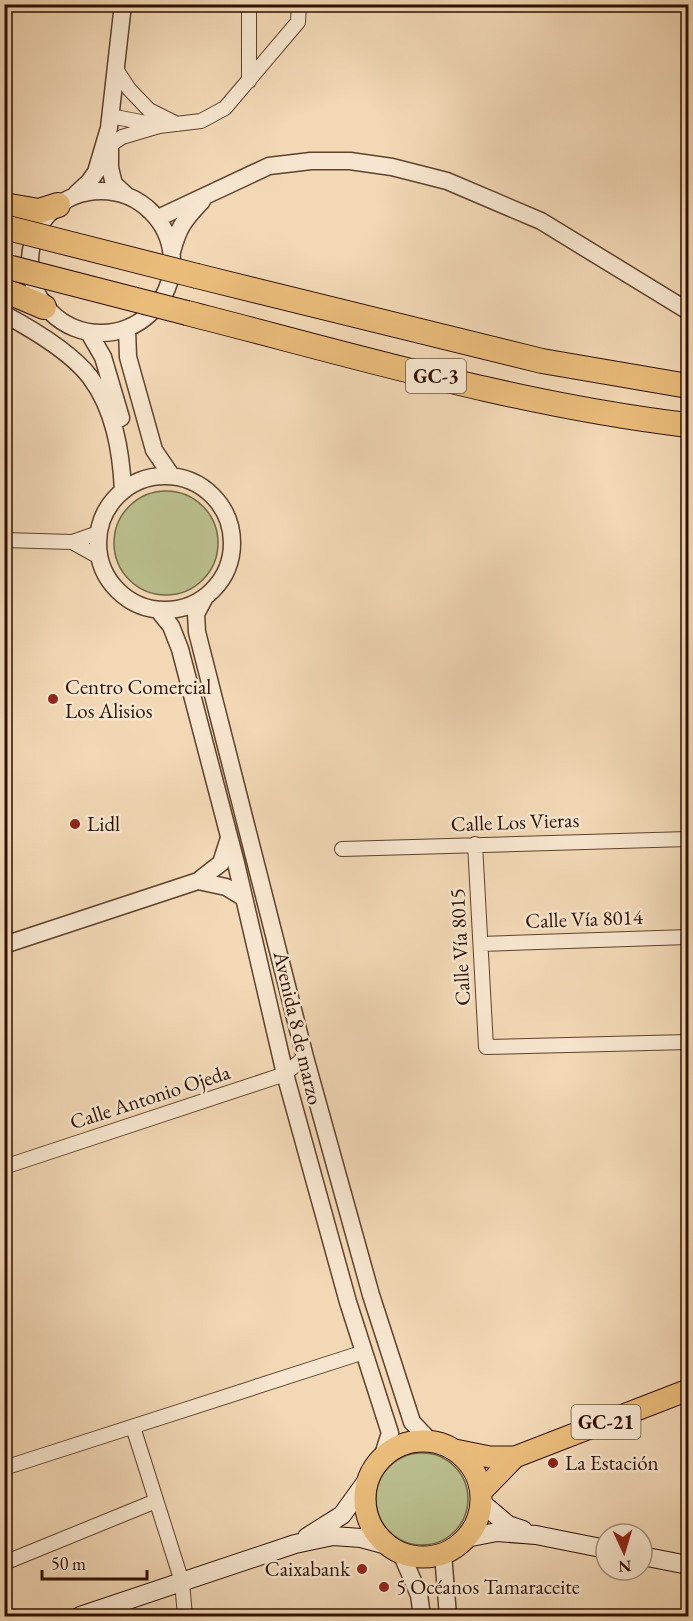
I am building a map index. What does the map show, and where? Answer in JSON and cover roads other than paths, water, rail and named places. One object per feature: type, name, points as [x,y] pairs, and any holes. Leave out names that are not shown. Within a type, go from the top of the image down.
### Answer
[{"type":"highway","points":[[4,205],[39,211],[65,201]]},
{"type":"highway","name":"GC-3","points":[[4,227],[542,361],[688,386]]},
{"type":"highway","name":"GC-3","points":[[4,266],[423,373],[540,400],[688,424]]},
{"type":"highway","points":[[4,291],[13,292],[44,307]]},
{"type":"main road","name":"GC-21","points":[[454,1450],[490,1457],[515,1457],[688,1390]]},
{"type":"main road","points":[[80,1617],[295,1544],[333,1536],[361,1538],[415,1557],[443,1554],[466,1538],[477,1522],[482,1498],[477,1476],[468,1461],[454,1450],[430,1441],[413,1442],[396,1448],[382,1458],[342,1515],[295,1544]]},
{"type":"main road","name":"GC-21","points":[[482,1498],[515,1457]]},
{"type":"main road","points":[[368,1479],[365,1497],[367,1515],[375,1531],[394,1549]]},
{"type":"main road","points":[[482,1498],[508,1525],[536,1535]]},
{"type":"main road","points":[[466,1538],[497,1532],[536,1535],[594,1547]]},
{"type":"main road","points":[[654,1558],[688,1565]]},
{"type":"street","points":[[123,4],[110,122],[110,168],[114,184],[158,218],[167,235],[172,253]]},
{"type":"street","points":[[249,4],[249,81]]},
{"type":"street","points":[[110,122],[159,126],[201,122],[225,108],[298,22],[299,4]]},
{"type":"street","points":[[116,69],[129,89],[149,110],[177,124]]},
{"type":"street","points":[[110,122],[96,172],[89,182],[42,221],[32,242],[29,264],[33,287],[44,307],[57,319],[72,328],[89,333],[108,333],[127,329],[147,317],[163,299],[171,277],[172,253],[177,233],[188,215],[207,196]]},
{"type":"street","points":[[110,145],[122,138],[159,126]]},
{"type":"street","points":[[158,218],[268,166],[311,160],[350,161],[392,167],[447,181],[541,221],[688,311]]},
{"type":"street","points":[[65,201],[91,191],[127,195]]},
{"type":"street","points":[[4,314],[62,350],[89,376],[106,405],[118,440],[126,488]]},
{"type":"street","points":[[127,329],[128,357],[154,450],[171,475]]},
{"type":"street","points":[[89,333],[103,357],[127,437],[131,462],[126,488]]},
{"type":"street","points":[[171,475],[194,481],[213,494],[227,513],[233,536],[231,559],[221,581],[205,597],[182,608],[158,610],[137,604],[120,593],[107,577],[99,557],[98,533],[107,509],[126,488],[149,477],[171,475]]},
{"type":"street","points":[[4,540],[72,542],[98,533]]},
{"type":"street","points":[[72,542],[99,557]]},
{"type":"street","name":"Avenida 8 de marzo","points":[[205,597],[196,614],[197,632],[305,1057],[381,1329],[412,1422],[430,1441]]},
{"type":"street","name":"Avenida 8 de marzo","points":[[158,610],[171,626],[180,649],[236,862],[285,1074],[348,1302],[390,1433],[382,1458]]},
{"type":"street","points":[[4,945],[198,881],[221,863],[229,837]]},
{"type":"street","name":"Calle Los Vieras","points":[[342,849],[688,839]]},
{"type":"street","name":"Calle Vía 8015","points":[[476,844],[486,1047],[688,1042]]},
{"type":"street","points":[[198,881],[226,887],[244,898]]},
{"type":"street","name":"Calle Vía 8014","points":[[481,944],[688,937]]},
{"type":"street","name":"Calle Antonio Ojeda","points":[[4,1167],[285,1074],[305,1057]]},
{"type":"street","points":[[4,1468],[364,1352]]},
{"type":"street","points":[[133,1427],[182,1582],[185,1617]]},
{"type":"street","points":[[4,1563],[156,1501]]},
{"type":"street","points":[[394,1549],[419,1595],[422,1617]]},
{"type":"street","points":[[443,1554],[448,1617]]},
{"type":"place","name":"Centro Comercial Los Alisios","points":[[53,699]]},
{"type":"place","name":"Lidl","points":[[75,824]]},
{"type":"place","name":"La Estación","points":[[553,1463]]},
{"type":"place","name":"Caixabank","points":[[362,1569]]},
{"type":"place","name":"5 Océanos Tamaraceite","points":[[384,1587]]}]
